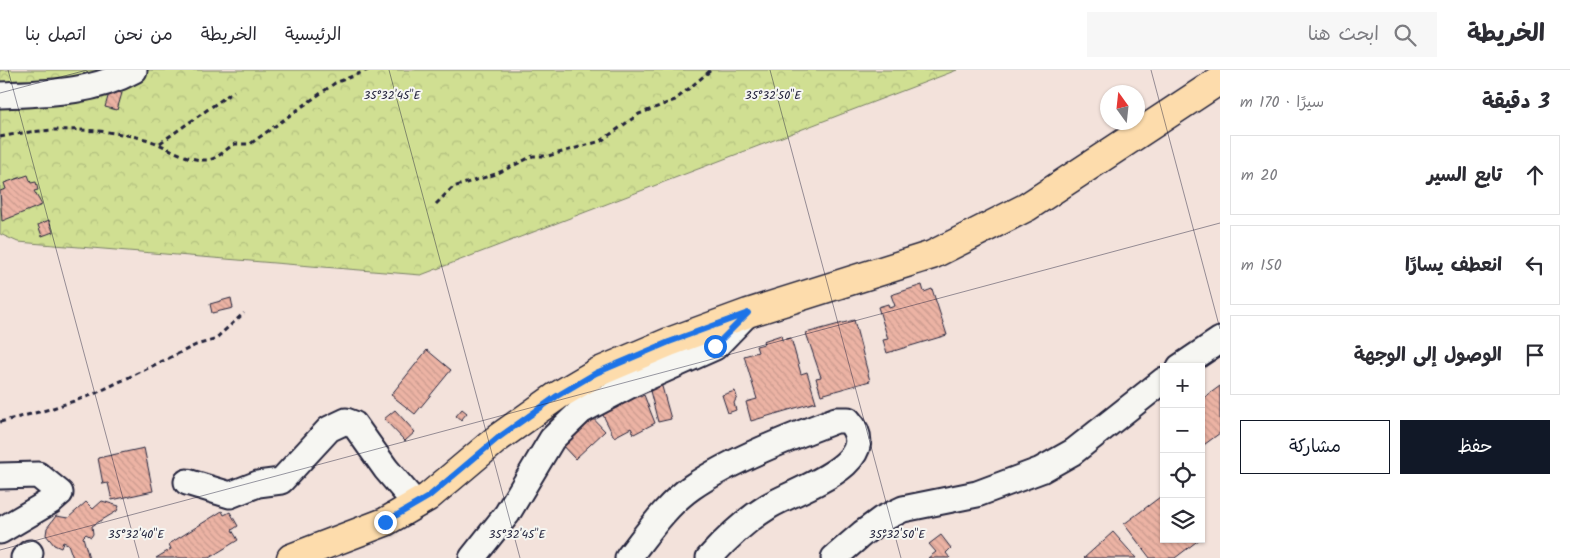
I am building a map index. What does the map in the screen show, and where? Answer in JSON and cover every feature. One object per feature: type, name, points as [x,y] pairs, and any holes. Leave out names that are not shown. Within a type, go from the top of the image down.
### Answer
[{"type":"main road","points":[[290,558],[385,522],[428,497],[528,417],[557,396],[596,373],[660,346],[748,313],[932,255],[1027,207],[1220,80]]},
{"type":"street","points":[[0,95],[62,92],[99,84],[134,70]]},
{"type":"street","points":[[472,558],[507,514],[552,439],[582,411],[634,383],[715,346],[748,313]]},
{"type":"street","points":[[1186,363],[1220,340]]},
{"type":"street","points":[[834,558],[882,519],[904,510],[977,494],[1041,470],[1073,452],[1160,383]]},
{"type":"street","points":[[628,558],[668,509],[691,488],[717,472],[799,434],[836,420],[848,420],[856,429],[857,440],[853,454],[842,469],[770,505],[730,534],[709,558]]},
{"type":"street","points":[[187,482],[230,495],[258,484],[282,481],[329,429],[346,421],[354,424],[386,469],[416,504]]},
{"type":"street","points":[[0,476],[38,475],[68,494],[51,501],[0,531]]},
{"type":"path","points":[[0,137],[31,131],[70,129],[132,136],[159,144],[193,158],[206,160],[218,157],[235,144],[250,144],[335,83],[368,70]]},
{"type":"path","points":[[436,204],[453,187],[496,174],[533,156],[548,156],[601,141],[639,114],[675,100],[696,85],[711,70]]},
{"type":"path","points":[[159,144],[234,91]]},
{"type":"path","points":[[0,422],[50,409],[92,394],[196,345],[214,340],[244,313]]},
{"type":"green space","points":[[0,70],[957,70],[421,275],[18,242],[0,234]]},
{"type":"building","points":[[110,90],[122,93],[117,110],[105,107]]},
{"type":"building","points":[[28,175],[31,183],[36,182],[38,190],[34,191],[42,205],[2,221],[0,191],[6,189],[4,183]]},
{"type":"building","points":[[49,220],[53,232],[42,236],[38,225]]},
{"type":"building","points":[[922,285],[924,292],[932,289],[947,335],[887,353],[883,340],[888,339],[878,307],[888,304],[889,308],[895,306],[891,295]]},
{"type":"building","points":[[231,298],[233,308],[212,313],[210,304]]},
{"type":"building","points":[[854,320],[870,381],[821,395],[816,378],[821,377],[806,333]]},
{"type":"building","points":[[781,335],[782,340],[791,338],[801,374],[807,372],[816,402],[751,421],[746,402],[757,399],[744,356],[758,352],[756,346],[764,344],[763,341]]},
{"type":"building","points":[[427,350],[451,370],[415,414],[391,395]]},
{"type":"building","points":[[661,383],[671,419],[658,422],[649,387]]},
{"type":"building","points":[[1220,386],[1220,433],[1205,444],[1205,408],[1205,397]]},
{"type":"building","points":[[636,390],[640,397],[644,395],[655,423],[634,434],[631,428],[614,437],[601,411]]},
{"type":"building","points":[[735,391],[737,397],[734,403],[736,410],[728,413],[722,395]]},
{"type":"building","points":[[462,409],[467,413],[461,420],[456,416]]},
{"type":"building","points":[[395,410],[415,432],[405,441],[384,419]]},
{"type":"building","points":[[588,413],[605,431],[575,459],[558,441]]},
{"type":"building","points":[[144,448],[153,491],[112,500],[108,483],[103,484],[98,458]]},
{"type":"building","points":[[1160,497],[1160,543],[1195,543],[1175,558],[1150,558],[1124,524]]},
{"type":"building","points":[[102,501],[119,506],[117,511],[92,526],[93,534],[91,537],[86,534],[83,537],[89,558],[73,558],[68,544],[63,542],[61,548],[54,545],[46,535],[47,528],[56,516],[68,518],[86,502],[93,509]]},
{"type":"building","points":[[222,511],[224,515],[230,512],[238,526],[232,530],[238,540],[209,558],[156,558],[171,549],[169,544]]},
{"type":"building","points":[[1113,532],[1136,558],[1084,558]]},
{"type":"building","points":[[941,535],[951,548],[946,553],[950,558],[928,558],[936,552],[929,544]]},
{"type":"route","points":[[385,522],[428,497],[498,438],[557,396],[596,373],[669,342],[748,313],[715,346]]}]
